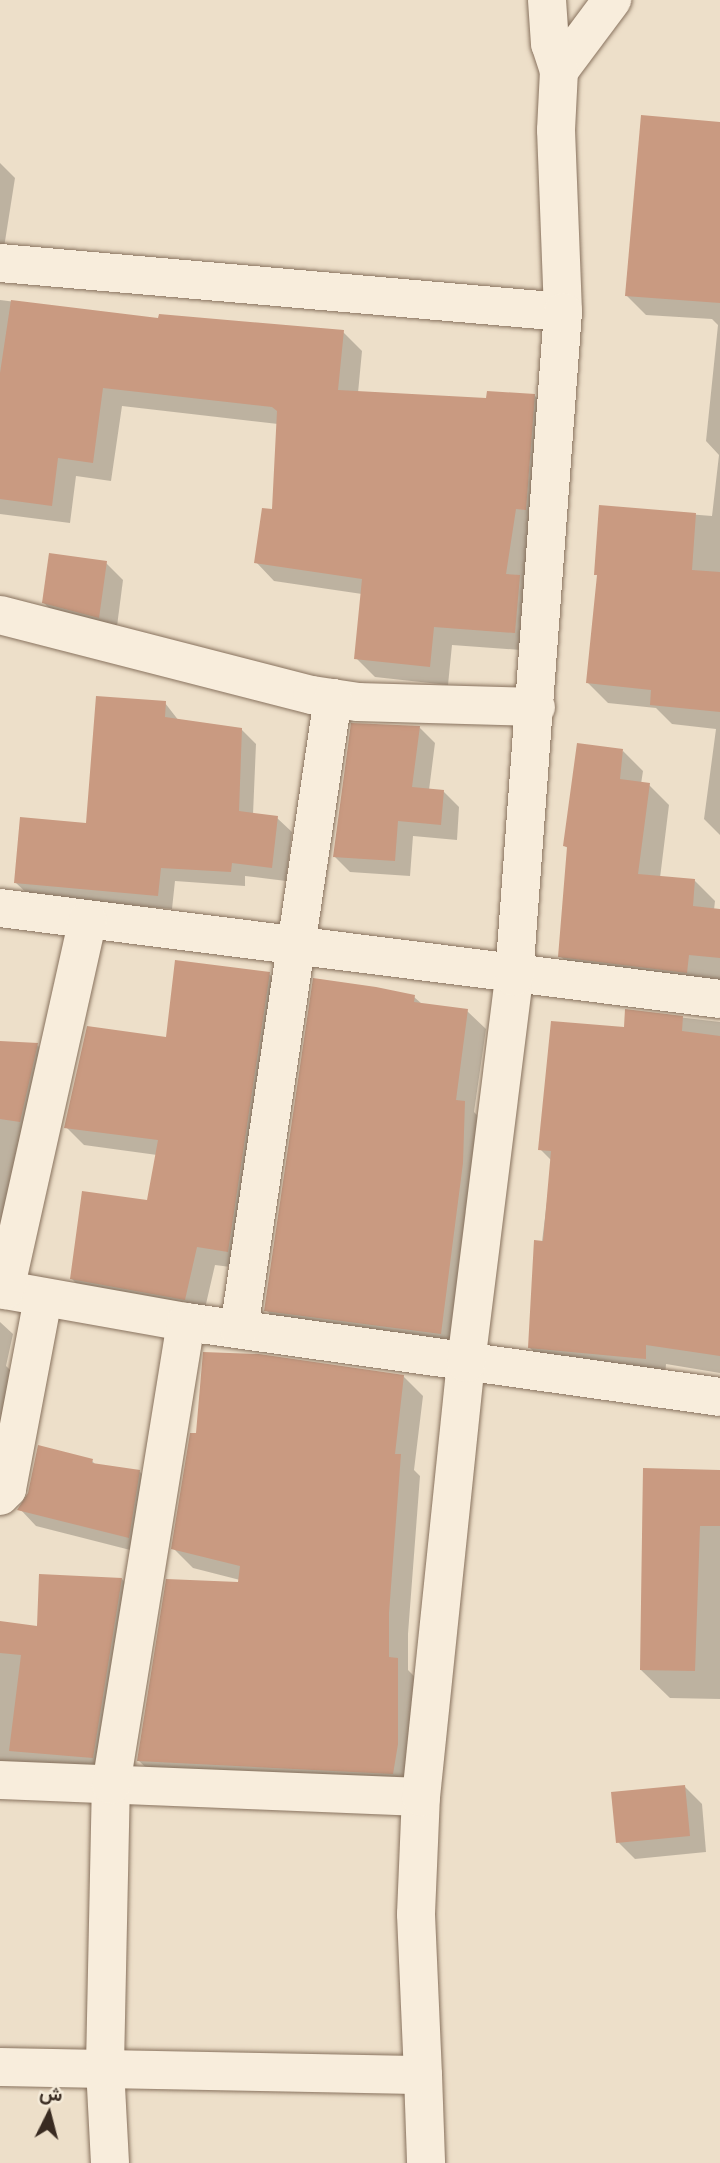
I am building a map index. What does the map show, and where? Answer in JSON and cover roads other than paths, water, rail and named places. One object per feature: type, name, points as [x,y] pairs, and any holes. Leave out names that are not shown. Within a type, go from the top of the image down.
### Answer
[{"type":"street","points":[[426,2163],[416,1914],[421,1797],[466,1363],[514,976],[536,707],[563,312],[556,130],[559,71],[550,44],[547,0]]},
{"type":"street","points":[[559,71],[612,0]]},
{"type":"street","points":[[0,262],[563,312]]},
{"type":"street","points":[[0,615],[333,698],[536,707]]},
{"type":"street","points":[[239,1329],[333,698]]},
{"type":"street","points":[[0,908],[514,976],[720,999]]},
{"type":"street","points":[[88,920],[3,1289],[186,1322],[720,1397]]},
{"type":"street","points":[[0,1496],[7,1489],[43,1298]]},
{"type":"street","points":[[110,2163],[106,2067],[111,1785],[186,1322]]},
{"type":"street","points":[[0,1780],[421,1797]]},
{"type":"street","points":[[0,2067],[424,2075]]}]
